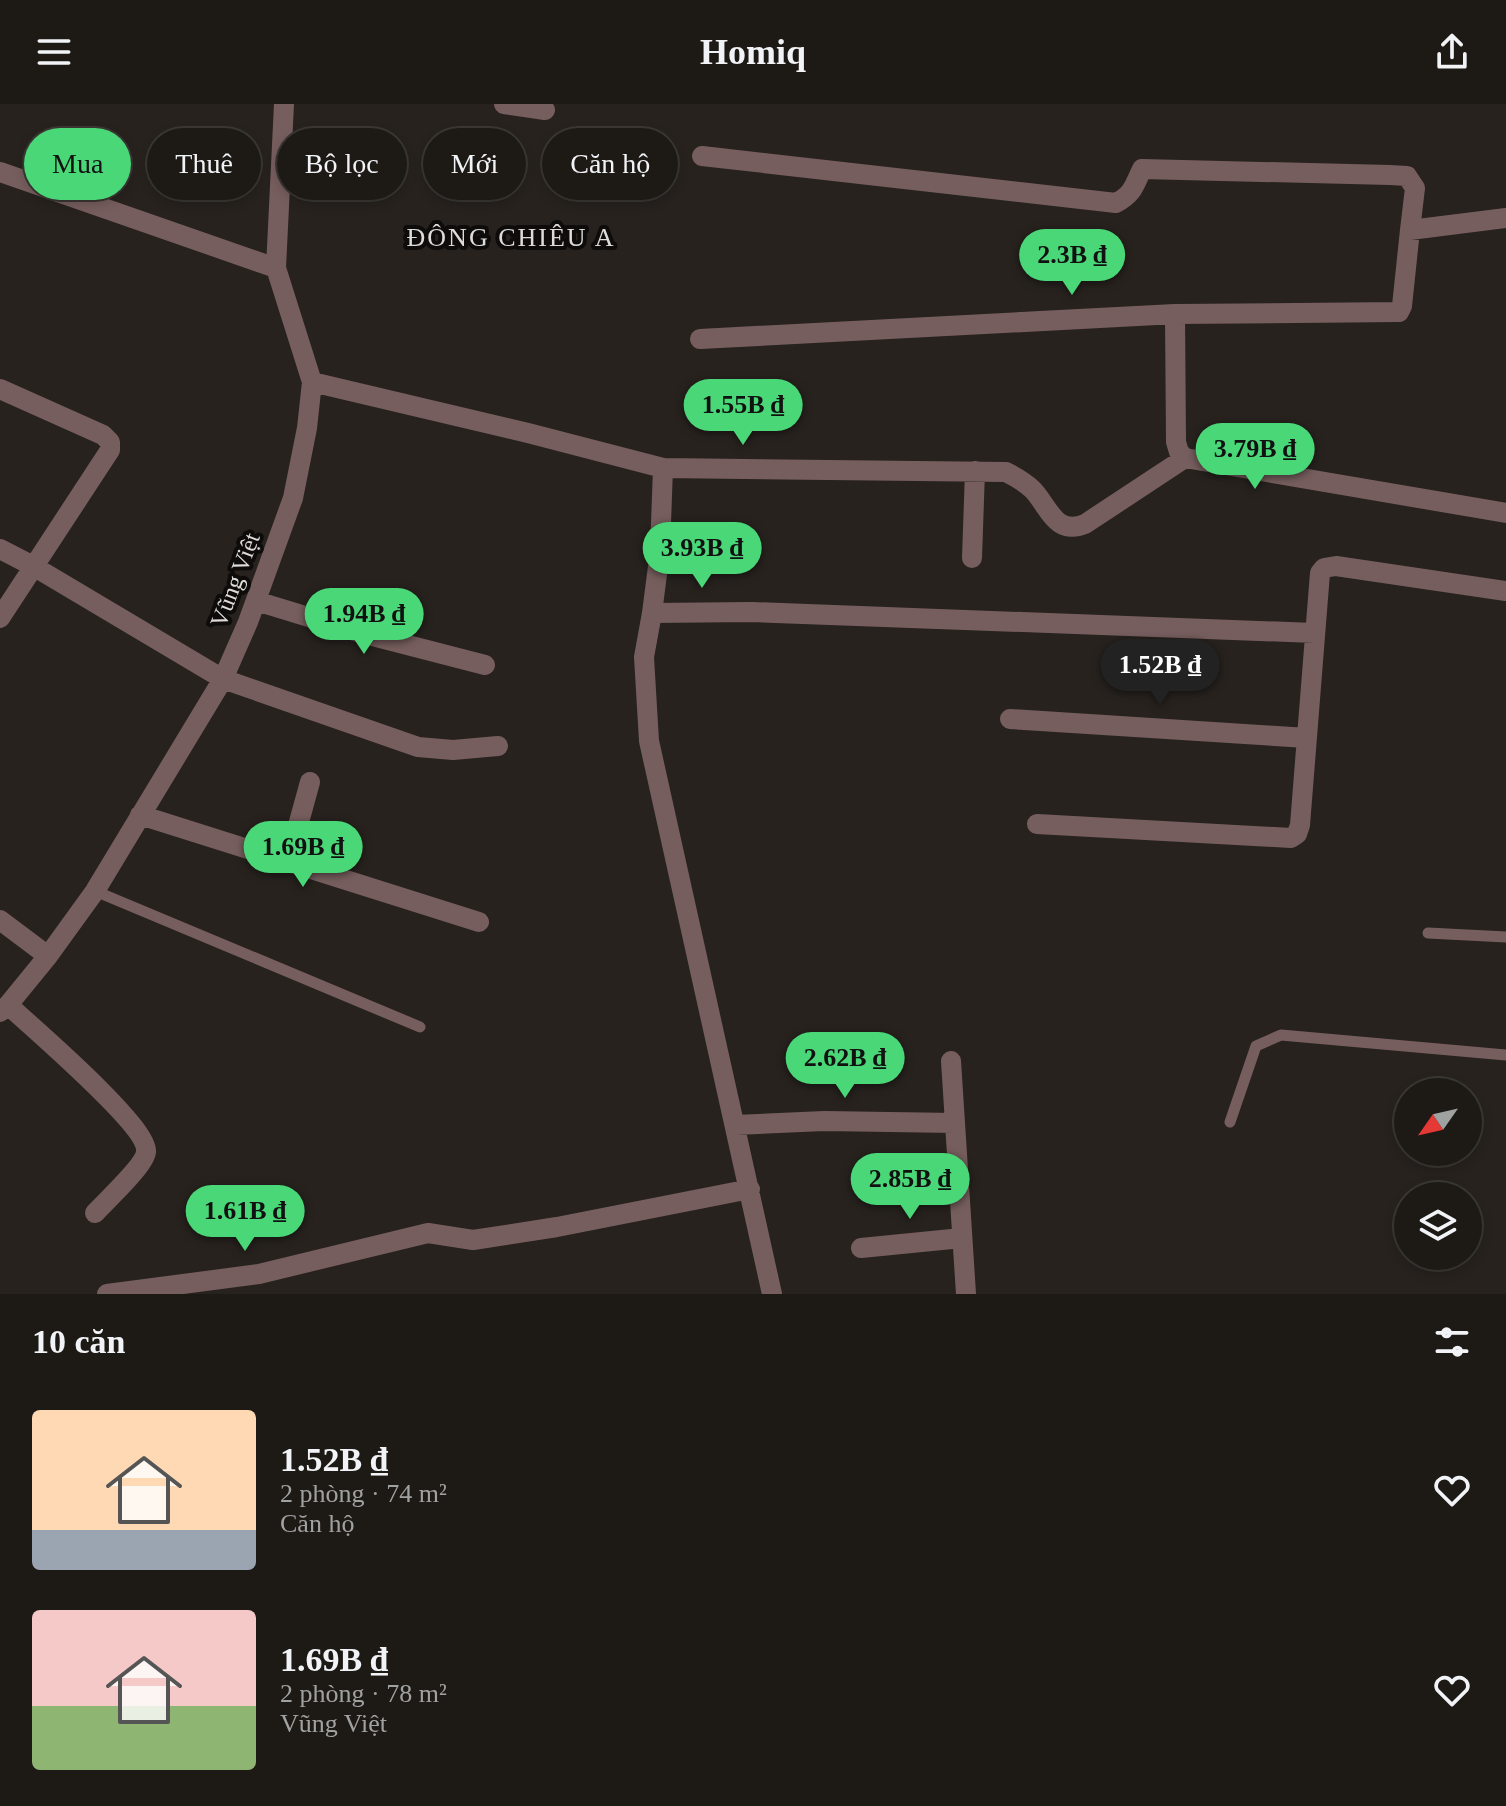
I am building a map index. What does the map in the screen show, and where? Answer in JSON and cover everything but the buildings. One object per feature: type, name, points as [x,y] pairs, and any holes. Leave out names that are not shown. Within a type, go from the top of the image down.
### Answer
[{"type":"street","name":"Vũng Việt","points":[[4,1008],[48,956],[95,891],[223,679],[256,601],[293,498],[307,428],[312,382],[276,268],[284,104]]},
{"type":"street","points":[[504,104],[545,110]]},
{"type":"street","points":[[700,339],[1175,314],[1399,312],[1415,188],[1407,176],[1142,169],[1127,197],[1116,203],[702,156]]},
{"type":"street","points":[[0,172],[276,268]]},
{"type":"street","points":[[1410,230],[1506,218]]},
{"type":"street","points":[[1175,314],[1176,442],[1185,458],[1506,513]]},
{"type":"street","points":[[312,382],[663,468],[1006,472],[1032,489],[1058,523],[1070,527],[1085,524],[1185,458]]},
{"type":"street","points":[[0,389],[103,435],[110,442],[110,450],[0,618]]},
{"type":"street","points":[[663,468],[660,551],[644,657],[649,741],[772,1294]]},
{"type":"street","points":[[972,558],[975,471]]},
{"type":"street","points":[[0,549],[223,679],[418,747],[453,750],[498,746]]},
{"type":"street","points":[[1037,824],[1291,838],[1297,834],[1300,825],[1320,573],[1324,568],[1336,566],[1506,591]]},
{"type":"street","points":[[256,601],[361,633],[485,665]]},
{"type":"street","points":[[652,613],[768,612],[1315,633]]},
{"type":"street","points":[[1010,719],[1307,738]]},
{"type":"street","points":[[288,862],[310,782]]},
{"type":"street","points":[[140,815],[479,922]]},
{"type":"street","points":[[0,920],[48,956]]},
{"type":"street","points":[[4,1008],[76,1067],[125,1116],[147,1149],[137,1168],[95,1213]]},
{"type":"street","points":[[951,1061],[966,1294]]},
{"type":"street","points":[[736,1125],[824,1121],[955,1123]]},
{"type":"street","points":[[107,1294],[259,1274],[428,1233],[473,1240],[557,1227],[750,1189]]},
{"type":"street","points":[[861,1248],[962,1238]]},
{"type":"lane","points":[[95,891],[420,1027]]},
{"type":"lane","points":[[1428,933],[1506,937]]},
{"type":"lane","points":[[1230,1122],[1256,1046],[1281,1035],[1506,1055]]},
{"type":"district","name":"ĐÔNG CHIÊU A","points":[[511,237]]}]
